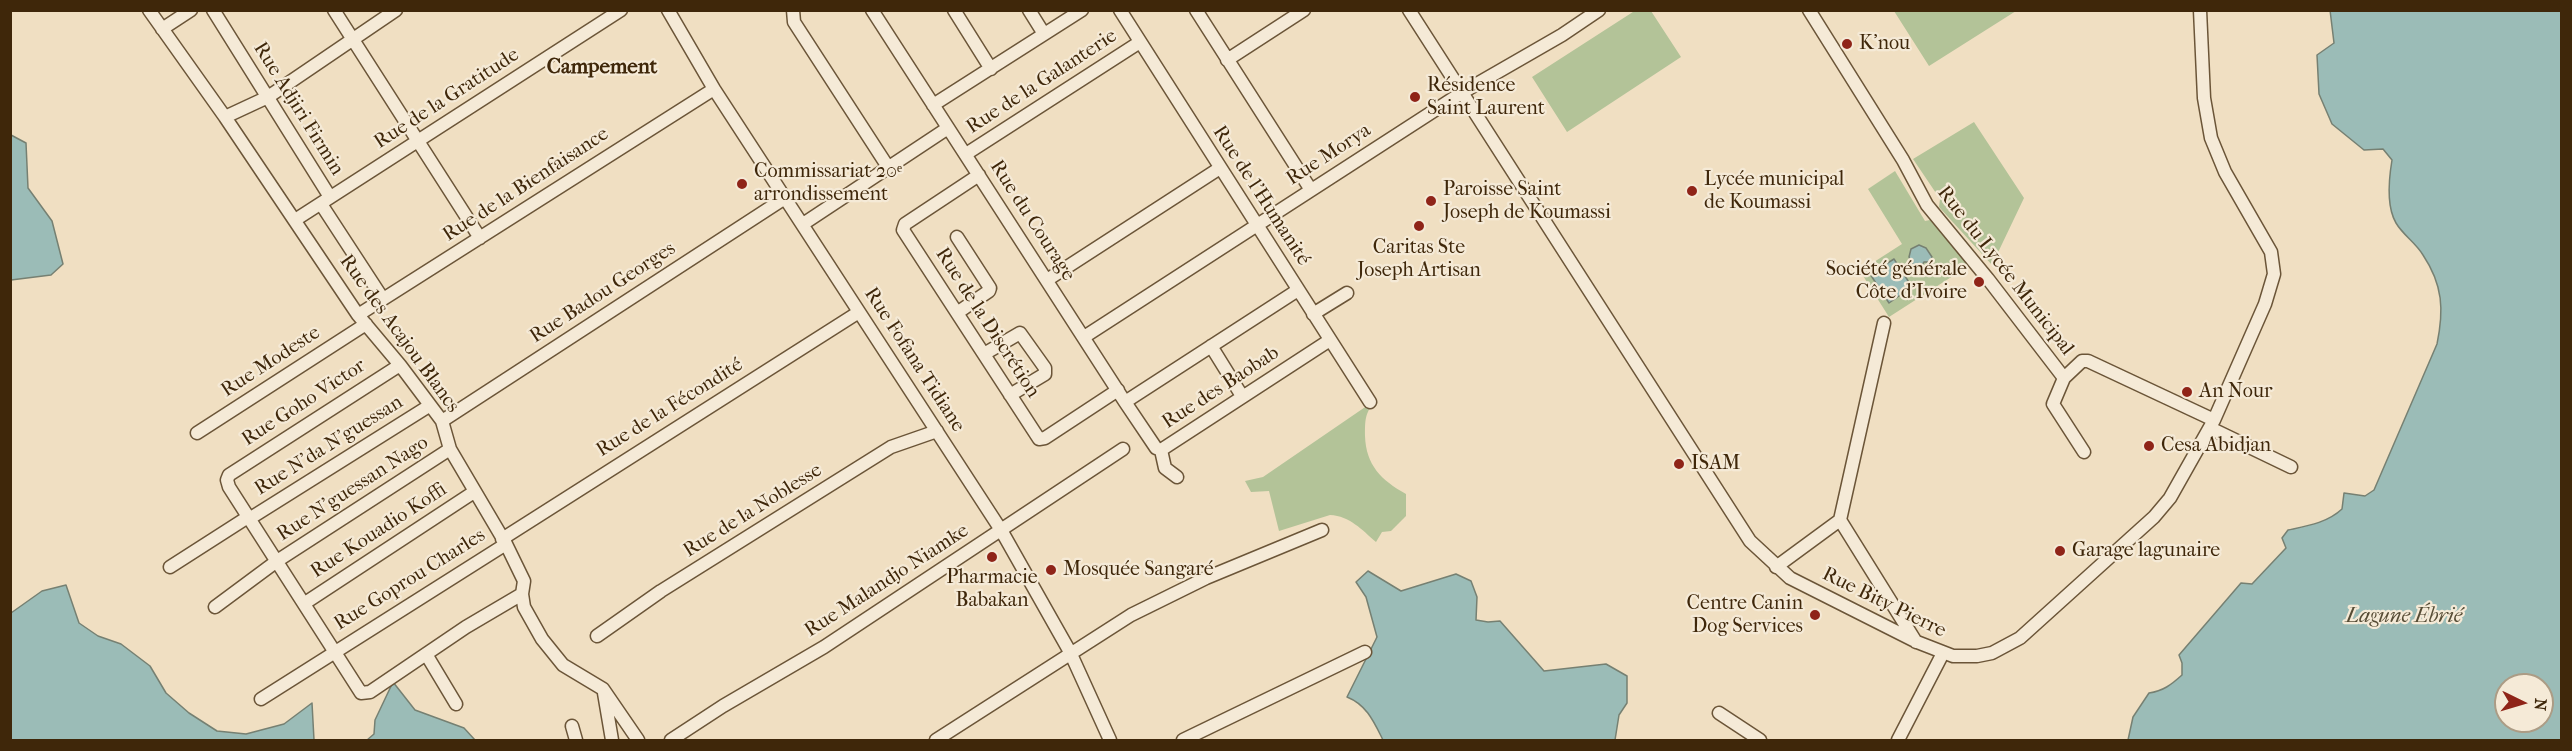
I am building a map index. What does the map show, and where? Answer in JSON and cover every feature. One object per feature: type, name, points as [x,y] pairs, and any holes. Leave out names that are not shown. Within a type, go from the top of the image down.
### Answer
[{"type":"street","name":"Rue des Acajou Blancs","points":[[149,10],[225,117],[362,320],[400,365],[442,421],[450,449],[524,580],[522,594],[524,607],[542,639],[563,665],[603,688],[638,741]]},
{"type":"street","points":[[162,29],[191,10]]},
{"type":"street","name":"Rue Adjiri Firmin","points":[[213,10],[268,98],[383,300]]},
{"type":"street","points":[[334,10],[480,238]]},
{"type":"street","points":[[225,117],[268,98],[396,10]]},
{"type":"street","name":"Rue de la Gratitude","points":[[295,220],[621,10]]},
{"type":"street","name":"Rue Fofana Tidiane","points":[[669,10],[714,88],[1001,530],[1070,652],[1110,741]]},
{"type":"street","points":[[793,10],[794,22],[888,167]]},
{"type":"street","name":"Rue du Courage","points":[[872,10],[1125,402],[1156,448],[1161,450]]},
{"type":"street","points":[[954,10],[991,69]]},
{"type":"street","points":[[1029,10],[1044,34]]},
{"type":"street","points":[[933,105],[1082,10]]},
{"type":"street","name":"Rue de l'Humanité","points":[[1120,10],[1370,402]]},
{"type":"street","points":[[1227,60],[1304,10]]},
{"type":"street","name":"Rue Bity Pierre","points":[[1409,10],[1750,541],[1790,578],[1943,653],[1977,656],[1992,653],[2020,638],[2154,517],[2170,498],[2212,424],[2265,304],[2274,274],[2271,252],[2225,172],[2211,138],[2204,98],[2200,10]]},
{"type":"street","name":"Rue Morya","points":[[1084,338],[1463,92],[1562,35],[1599,10]]},
{"type":"street","name":"Rue du Lycée Municipal","points":[[1809,10],[1903,160],[1927,206],[1988,279],[2064,378],[2082,361],[2088,361],[2212,424]]},
{"type":"street","points":[[1197,11],[1311,190]]},
{"type":"street","name":"Rue de la Galanterie","points":[[966,154],[1140,42]]},
{"type":"street","name":"Rue de la Bienfaisance","points":[[362,320],[383,300],[714,88]]},
{"type":"street","points":[[803,224],[948,128]]},
{"type":"street","points":[[1047,280],[1220,168]]},
{"type":"street","name":"Rue de la Discrétion","points":[[979,176],[902,227],[1010,395],[1039,439],[1043,439],[1118,390]]},
{"type":"street","name":"Rue Badou Georges","points":[[442,421],[785,198]]},
{"type":"street","points":[[957,237],[990,288],[957,313]]},
{"type":"street","points":[[1125,402],[1298,290]]},
{"type":"street","points":[[1313,314],[1347,293]]},
{"type":"street","name":"Rue de la Fécondité","points":[[504,541],[859,312]]},
{"type":"street","name":"Rue Modeste","points":[[197,433],[362,320]]},
{"type":"street","points":[[1776,567],[1840,520],[1884,323]]},
{"type":"street","points":[[984,354],[1020,333],[1045,368],[1045,374],[1010,395]]},
{"type":"street","name":"Rue des Baobab","points":[[1177,477],[1165,468],[1161,450],[1330,340]]},
{"type":"street","points":[[1210,346],[1242,396]]},
{"type":"street","name":"Rue Goho Victor","points":[[248,518],[228,483],[230,475],[400,365]]},
{"type":"street","points":[[2064,378],[2053,404],[2084,453]]},
{"type":"street","name":"Rue N'da N'guessan","points":[[170,567],[429,406]]},
{"type":"street","points":[[2212,424],[2291,467]]},
{"type":"street","name":"Rue de la Noblesse","points":[[597,636],[661,591],[891,447],[937,431]]},
{"type":"street","name":"Rue N'guessan Nago","points":[[215,607],[277,561],[450,449]]},
{"type":"street","name":"Rue Malandjo Niamke","points":[[671,741],[723,706],[824,647],[1123,449]]},
{"type":"street","name":"Rue Kouadio Koffi","points":[[305,603],[474,492]]},
{"type":"street","points":[[248,518],[361,693],[370,692],[466,627],[522,594]]},
{"type":"street","points":[[1840,520],[1917,642]]},
{"type":"street","points":[[936,741],[1070,652],[1131,615],[1206,578],[1322,530]]},
{"type":"street","name":"Rue Goprou Charles","points":[[261,699],[504,541]]},
{"type":"street","points":[[1183,741],[1365,652]]},
{"type":"street","points":[[1898,741],[1943,653]]},
{"type":"street","points":[[426,654],[456,704]]},
{"type":"street","points":[[603,688],[612,741]]},
{"type":"street","points":[[1719,713],[1760,741]]},
{"type":"street","points":[[572,726],[576,741]]},
{"type":"green space","points":[[1636,10],[1651,11],[1681,57],[1567,132],[1532,77]]},
{"type":"green space","points":[[1894,11],[2016,11],[1929,66]]},
{"type":"green space","points":[[1974,122],[2024,198],[1992,265],[1939,207],[1940,199],[1913,159]]},
{"type":"green space","points":[[1895,171],[1925,221],[1930,220],[1970,265],[1889,317],[1860,271],[1902,244],[1868,189]]},
{"type":"green space","points":[[1374,401],[1365,421],[1368,455],[1376,471],[1406,494],[1406,516],[1391,531],[1382,532],[1376,542],[1350,521],[1330,515],[1279,531],[1269,491],[1251,492],[1245,481],[1263,477]]},
{"type":"water","name":"Lagune Ébrié","points":[[2330,10],[2561,11],[2561,740],[2128,740],[2133,717],[2149,693],[2167,687],[2182,675],[2179,655],[2241,583],[2252,584],[2286,548],[2282,538],[2288,530],[2330,518],[2342,509],[2344,493],[2365,496],[2374,490],[2437,344],[2441,320],[2438,287],[2430,266],[2393,216],[2389,192],[2392,160],[2383,149],[2364,150],[2332,124],[2319,94],[2317,55],[2334,43]]},
{"type":"water","points":[[11,135],[26,143],[28,188],[52,221],[63,264],[51,275],[11,280]]},
{"type":"water","points":[[1919,245],[1926,248],[1932,257],[1930,262],[1924,262],[1920,268],[1912,264],[1909,257],[1911,249]]},
{"type":"water","points":[[1894,259],[1912,287],[1889,303],[1870,274]]},
{"type":"water","points":[[1368,571],[1401,591],[1456,574],[1471,581],[1477,597],[1476,620],[1500,621],[1544,671],[1606,664],[1627,676],[1627,703],[1619,715],[1615,740],[1383,740],[1365,709],[1347,697],[1377,637],[1366,597],[1356,582]]},
{"type":"water","points":[[66,585],[79,623],[98,636],[121,644],[150,666],[166,693],[189,713],[217,731],[246,734],[284,724],[312,703],[314,740],[11,740],[11,613],[42,591]]},
{"type":"water","points":[[393,682],[415,710],[464,728],[475,740],[367,740],[374,734],[375,720]]},
{"type":"place","name":"K'nou","points":[[1847,44]]},
{"type":"place","name":"Résidence Saint Laurent","points":[[1415,97]]},
{"type":"place","name":"Commissariat 20ᵉ arrondissement","points":[[742,184]]},
{"type":"place","name":"Lycée municipal de Koumassi","points":[[1692,191]]},
{"type":"place","name":"Paroisse Saint Joseph de Koumassi","points":[[1431,201]]},
{"type":"place","name":"Caritas Ste Joseph Artisan","points":[[1419,226]]},
{"type":"place","name":"Société générale Côte d'Ivoire","points":[[1979,282]]},
{"type":"place","name":"An Nour","points":[[2187,392]]},
{"type":"place","name":"Cesa Abidjan","points":[[2149,446]]},
{"type":"place","name":"ISAM","points":[[1679,464]]},
{"type":"place","name":"Garage lagunaire","points":[[2060,551]]},
{"type":"place","name":"Pharmacie Babakan","points":[[992,557]]},
{"type":"place","name":"Mosquée Sangaré","points":[[1051,570]]},
{"type":"place","name":"Centre Canin Dog Services","points":[[1815,615]]},
{"type":"district","name":"Campement","points":[[602,68]]}]
